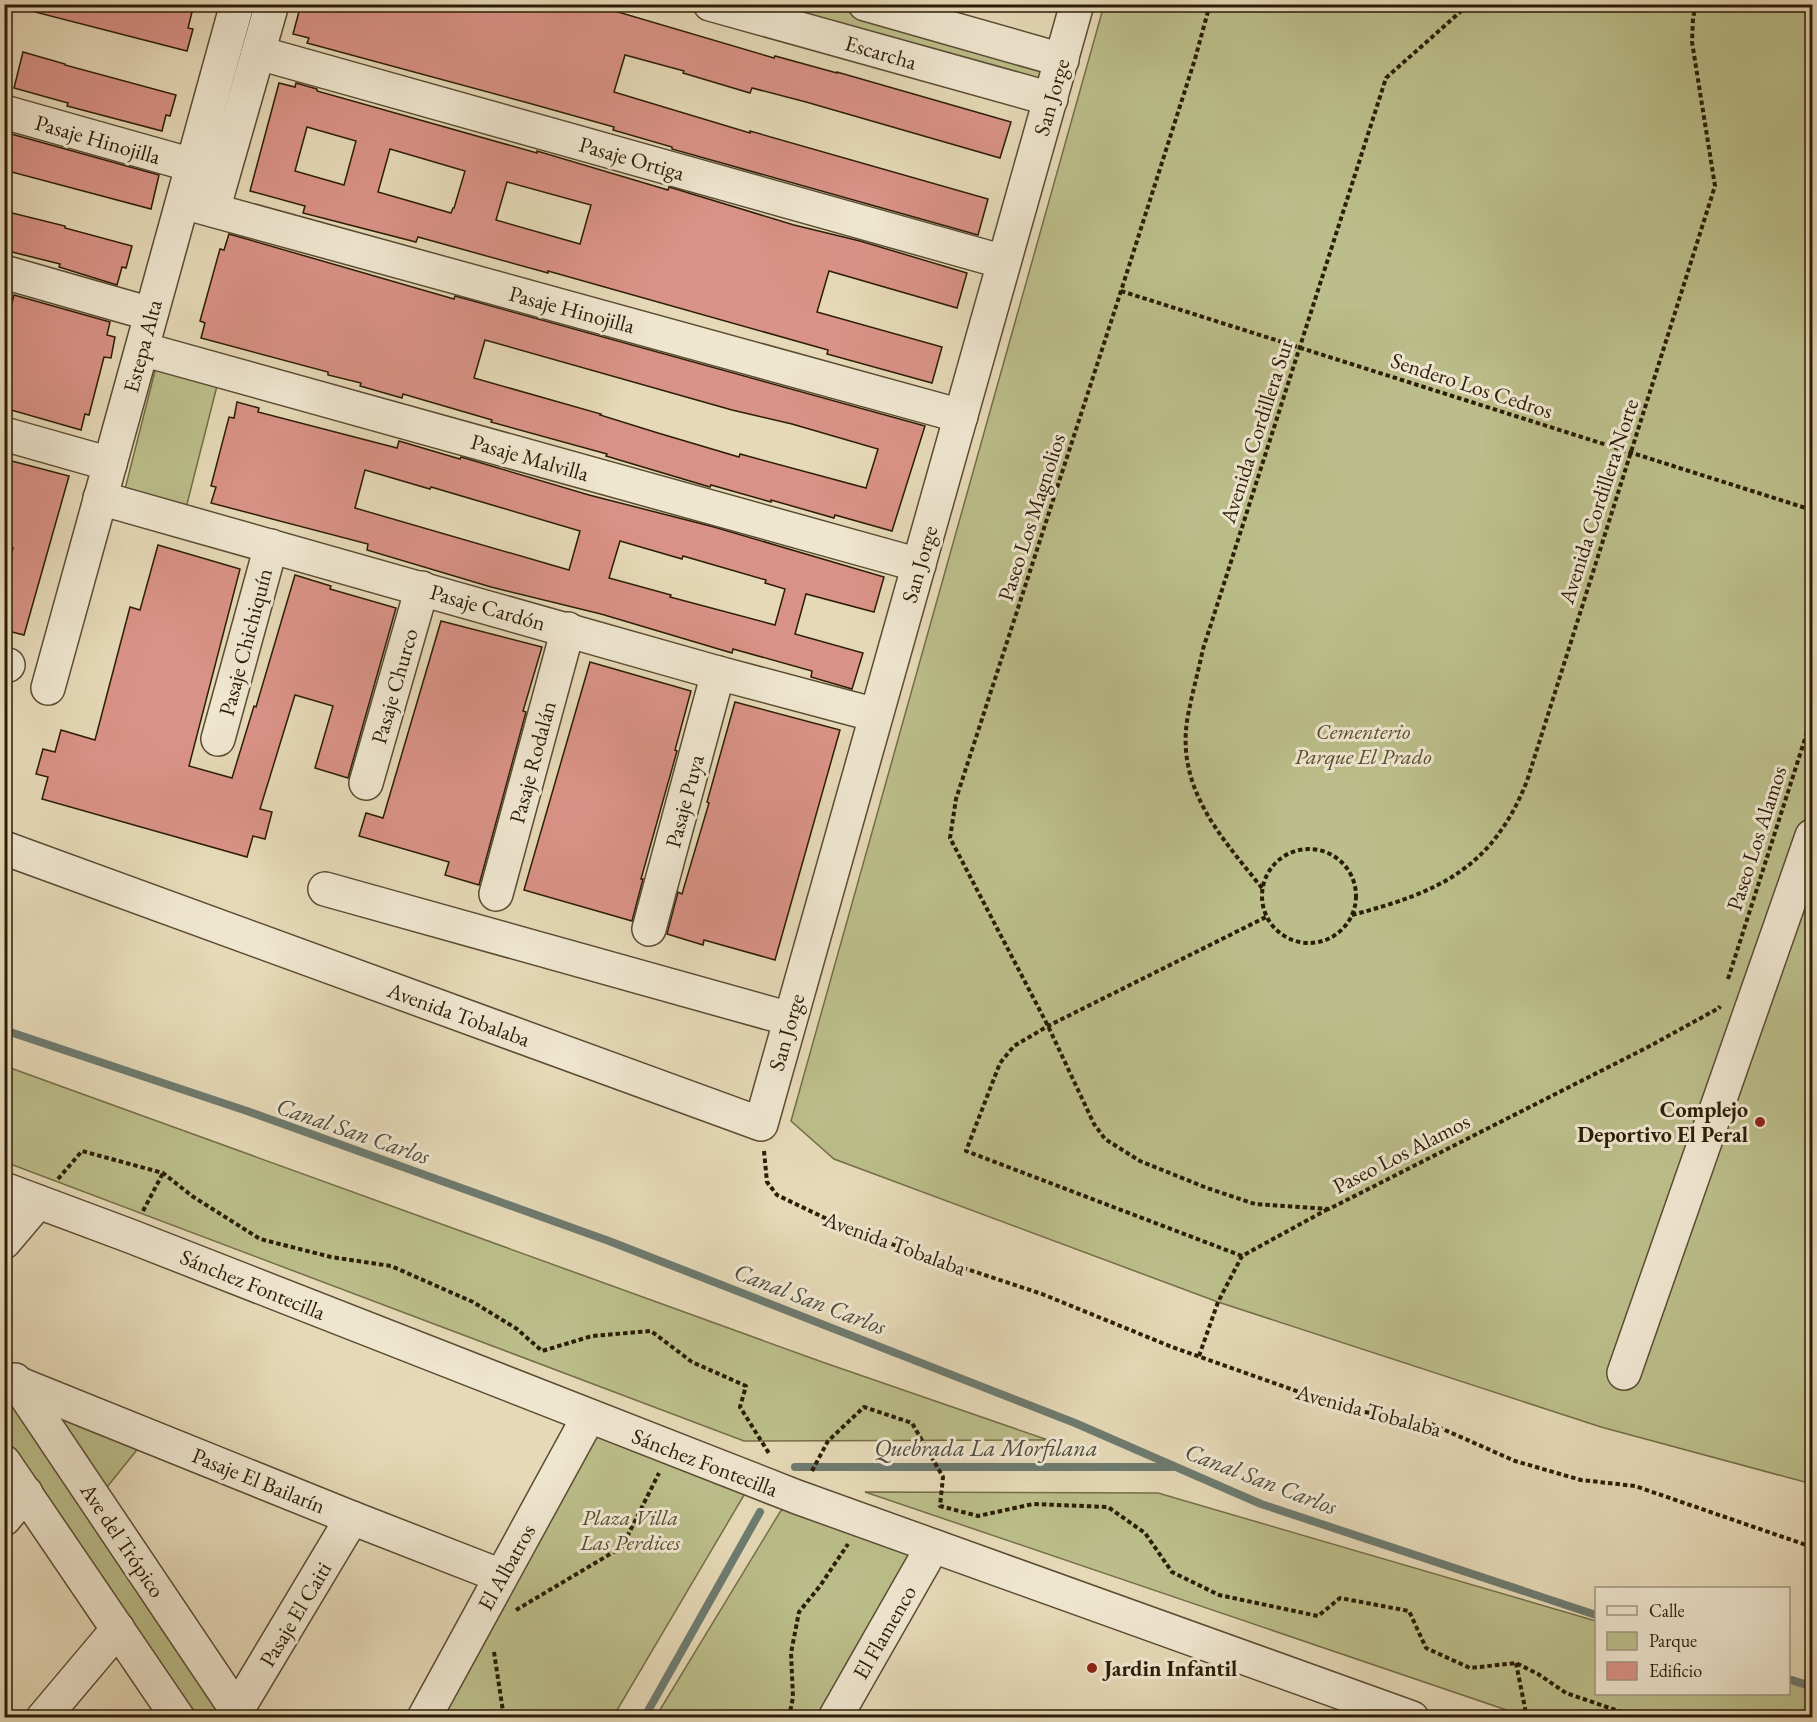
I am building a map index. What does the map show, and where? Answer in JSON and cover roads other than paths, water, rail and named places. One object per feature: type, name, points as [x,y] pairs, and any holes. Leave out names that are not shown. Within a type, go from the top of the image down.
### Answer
[{"type":"street","name":"Estepa Alta","points":[[48,688],[152,314],[259,53],[272,4]]},
{"type":"street","name":"Escarcha","points":[[710,4],[1051,99]]},
{"type":"street","name":"Escarcha","points":[[865,4],[1062,60]]},
{"type":"street","name":"San Jorge","points":[[760,1124],[1077,4]]},
{"type":"street","name":"Estepa Alta","points":[[198,206],[192,165],[233,5]]},
{"type":"street","name":"Pasaje Ortiga","points":[[259,53],[1004,262]]},
{"type":"street","name":"Pasaje Hinojilla","points":[[4,112],[192,165]]},
{"type":"street","name":"Pasaje Hinojilla","points":[[198,206],[961,416]]},
{"type":"street","points":[[4,272],[152,314]]},
{"type":"street","name":"Pasaje Malvilla","points":[[142,349],[919,565]]},
{"type":"street","points":[[4,434],[110,464]]},
{"type":"street","name":"Pasaje Cardón","points":[[100,498],[718,673],[876,715]]},
{"type":"street","name":"Pasaje Chichiquín","points":[[218,739],[271,546]]},
{"type":"street","name":"Pasaje Churco","points":[[366,783],[422,588]]},
{"type":"street","name":"Pasaje Rodalán","points":[[496,894],[568,629]]},
{"type":"street","name":"Pasaje Puya","points":[[649,928],[718,673]]},
{"type":"street","points":[[1624,1373],[1812,836]]},
{"type":"street","name":"Avenida Tobalaba","points":[[4,848],[760,1124]]},
{"type":"street","points":[[325,890],[790,1018]]},
{"type":"street","name":"Sánchez Fontecilla","points":[[4,1189],[130,1236],[797,1497],[1412,1718]]},
{"type":"street","points":[[4,1242],[38,1202]]},
{"type":"street","name":"Pasaje El Bailarín","points":[[11,1373],[352,1518],[501,1576]]},
{"type":"street","name":"Ave del Trópico","points":[[11,1373],[239,1714]]},
{"type":"street","name":"El Albatros","points":[[424,1718],[589,1416]]},
{"type":"street","points":[[4,1462],[178,1718]]},
{"type":"street","points":[[4,1518],[26,1493]]},
{"type":"street","name":"Pasaje El Caiti","points":[[239,1714],[352,1518]]},
{"type":"street","name":"El Flamenco","points":[[846,1714],[933,1546]]},
{"type":"street","points":[[43,1718],[118,1629]]},
{"type":"waterway","name":"Canal San Carlos","points":[[4,1030],[247,1111],[609,1241],[1075,1423],[1261,1504],[1595,1615]]},
{"type":"waterway","name":"Quebrada La Morfilana","points":[[795,1467],[1172,1467]]},
{"type":"waterway","name":"Quebrada La Morfilana","points":[[644,1718],[760,1512]]},
{"type":"waterway","name":"Canal San Carlos","points":[[1790,1680],[1812,1687]]},
{"type":"place","name":"Complejo Deportivo El Peral","points":[[1760,1122]]},
{"type":"place","name":"Jardin Infantil","points":[[1092,1668]]},
{"type":"park label","name":"Cementerio Parque El Prado","points":[[1363,744]]},
{"type":"park label","name":"Plaza Villa Las Perdices","points":[[630,1530]]}]
